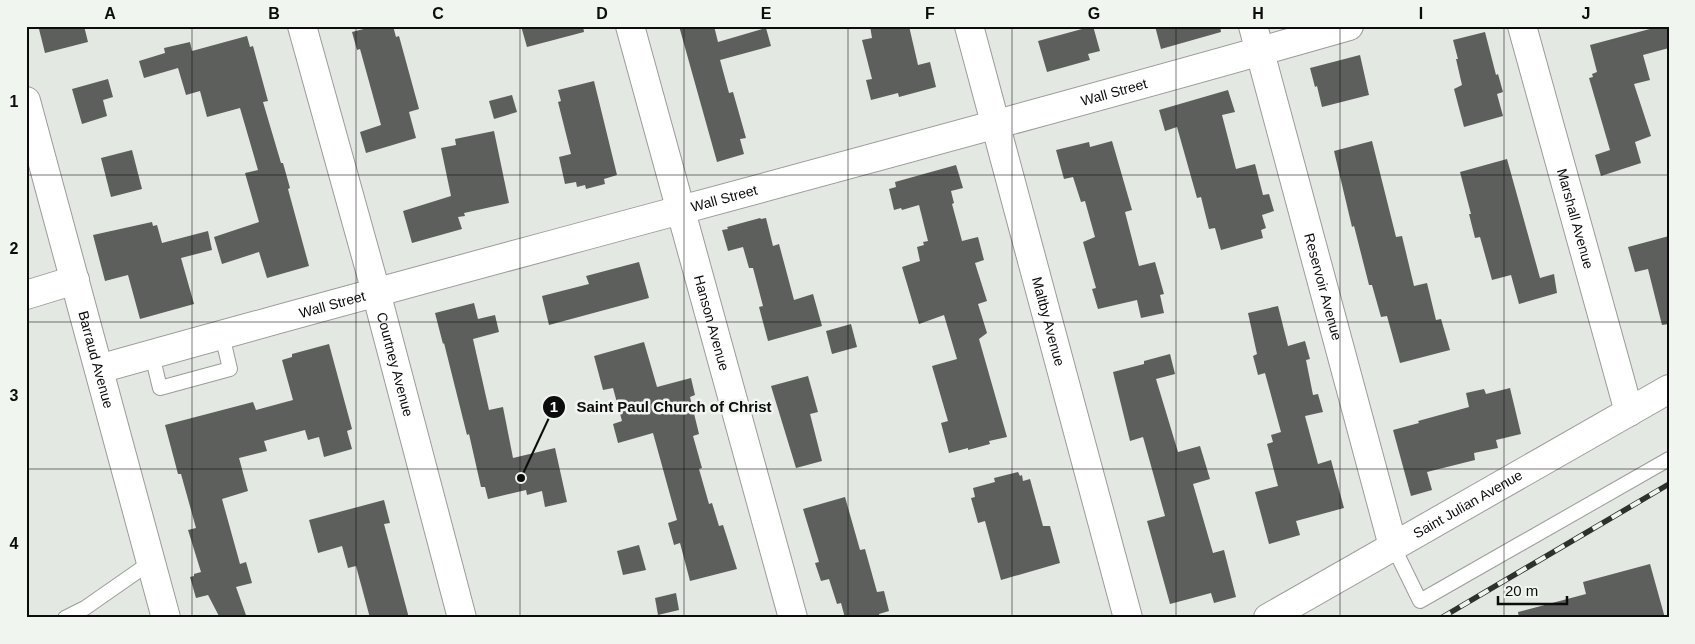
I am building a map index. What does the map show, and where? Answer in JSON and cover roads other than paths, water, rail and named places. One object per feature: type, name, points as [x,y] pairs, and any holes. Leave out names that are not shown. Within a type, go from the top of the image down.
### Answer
[{"type":"street","name":"Courtney Avenue","points":[[302,26],[376,292],[462,618]]},
{"type":"street","name":"Hanson Avenue","points":[[630,26],[793,618]]},
{"type":"street","name":"Maltby Avenue","points":[[969,26],[1128,618]]},
{"type":"street","name":"Wall Street","points":[[99,369],[376,292],[996,125],[1257,39],[1349,26]]},
{"type":"street","name":"Marshall Avenue","points":[[1522,26],[1629,412]]},
{"type":"street","name":"Reservoir Avenue","points":[[1257,39],[1393,546]]},
{"type":"street","name":"Barraud Avenue","points":[[26,101],[166,618]]},
{"type":"street","points":[[26,295],[75,280]]},
{"type":"street","name":"Saint Julian Avenue","points":[[1268,618],[1669,389]]},
{"type":"lane","points":[[1393,546],[1420,601],[1669,459]]},
{"type":"lane","points":[[65,618],[85,608],[151,562]]},
{"type":"railway","points":[[1441,618],[1669,484]]},
{"type":"place","name":"Saint Paul Church of Christ","points":[[521,478]]}]
